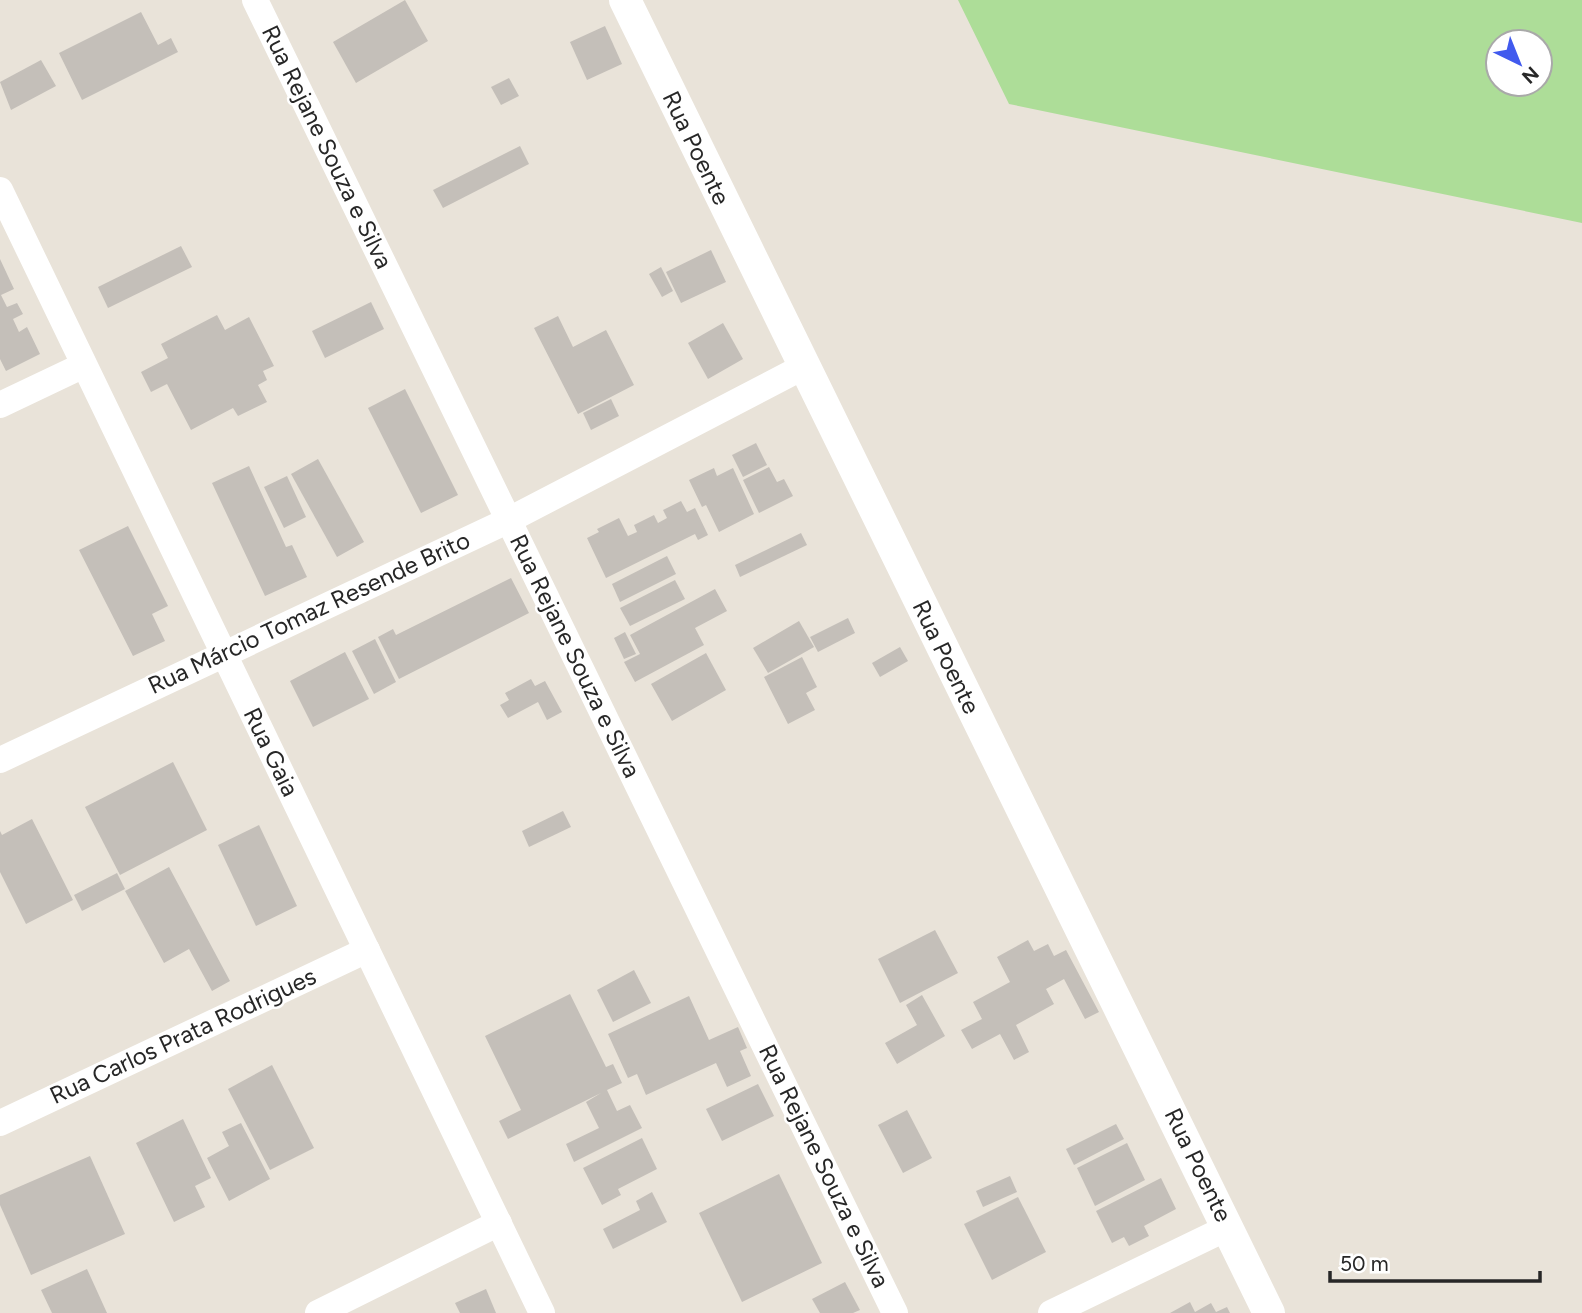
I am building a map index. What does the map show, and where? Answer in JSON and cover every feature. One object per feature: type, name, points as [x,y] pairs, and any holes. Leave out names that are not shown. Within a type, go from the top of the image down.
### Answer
[{"type":"street","name":"Rua Rejane Souza e Silva","points":[[255,0],[895,1313]]},
{"type":"street","name":"Rua Poente","points":[[625,0],[1269,1313]]},
{"type":"street","name":"Rua Gaia","points":[[0,190],[542,1313]]},
{"type":"street","points":[[0,405],[84,365]]},
{"type":"street","name":"Rua Márcio Tomaz Resende Brito","points":[[0,760],[509,520],[803,367]]},
{"type":"street","name":"Rua Carlos Prata Rodrigues","points":[[0,1123],[366,950]]},
{"type":"street","points":[[318,1313],[499,1223]]},
{"type":"street","points":[[1051,1313],[1229,1227]]},
{"type":"green space","points":[[958,0],[1582,0],[1582,223],[1009,104]]},
{"type":"building","points":[[405,0],[428,41],[356,83],[333,42]]},
{"type":"building","points":[[141,12],[158,45],[171,38],[178,52],[82,100],[59,53]]},
{"type":"building","points":[[605,26],[622,64],[587,80],[570,42]]},
{"type":"building","points":[[41,60],[56,86],[11,110],[0,82]]},
{"type":"building","points":[[509,78],[519,96],[501,105],[491,87]]},
{"type":"building","points":[[520,146],[529,164],[443,208],[433,190]]},
{"type":"building","points":[[181,246],[192,267],[108,308],[98,287]]},
{"type":"building","points":[[711,250],[726,282],[681,303],[666,272]]},
{"type":"building","points":[[0,259],[14,289],[1,295],[7,307],[17,303],[23,314],[13,319],[19,332],[27,327],[40,354],[6,371],[0,359]]},
{"type":"building","points":[[661,267],[673,291],[662,297],[649,274]]},
{"type":"building","points":[[371,302],[384,329],[325,358],[312,331]]},
{"type":"building","points":[[217,315],[225,330],[249,317],[274,366],[263,371],[267,380],[258,385],[267,402],[238,416],[233,408],[191,430],[167,384],[151,392],[141,372],[168,358],[161,344]]},
{"type":"building","points":[[558,316],[573,347],[606,330],[634,385],[578,414],[534,328]]},
{"type":"building","points":[[723,323],[743,359],[708,379],[688,343]]},
{"type":"building","points":[[405,389],[458,495],[421,513],[368,408]]},
{"type":"building","points":[[611,399],[619,416],[591,430],[583,413]]},
{"type":"building","points":[[756,443],[767,465],[743,477],[732,455]]},
{"type":"building","points":[[318,459],[364,542],[337,557],[291,474]]},
{"type":"building","points":[[249,466],[286,547],[292,545],[307,577],[265,596],[212,483]]},
{"type":"building","points":[[769,467],[777,482],[784,479],[793,496],[759,513],[743,480]]},
{"type":"building","points":[[714,468],[717,476],[733,468],[754,514],[719,532],[706,505],[702,507],[689,480]]},
{"type":"building","points":[[287,476],[306,517],[284,528],[264,487]]},
{"type":"building","points":[[681,501],[687,512],[695,508],[708,535],[698,540],[695,534],[606,578],[587,538],[599,532],[597,529],[619,518],[628,536],[637,532],[634,525],[654,515],[658,523],[667,518],[663,510]]},
{"type":"building","points":[[128,526],[168,606],[152,614],[165,641],[133,656],[79,550]]},
{"type":"building","points":[[801,533],[807,545],[740,577],[735,565]]},
{"type":"building","points":[[667,556],[676,574],[620,602],[612,584]]},
{"type":"building","points":[[511,578],[529,613],[399,679],[378,637],[393,629],[396,635]]},
{"type":"building","points":[[675,580],[685,599],[630,626],[620,608]]},
{"type":"building","points":[[715,589],[727,611],[695,628],[704,645],[635,682],[624,662],[640,654],[630,635]]},
{"type":"building","points":[[848,618],[855,633],[818,652],[810,637]]},
{"type":"building","points":[[799,621],[814,647],[768,673],[753,648]]},
{"type":"building","points":[[625,632],[636,654],[624,659],[614,638]]},
{"type":"building","points":[[375,639],[396,682],[374,694],[352,651]]},
{"type":"building","points":[[900,647],[908,661],[880,677],[872,663]]},
{"type":"building","points":[[345,652],[369,699],[313,727],[290,681]]},
{"type":"building","points":[[706,653],[726,690],[672,721],[651,684]]},
{"type":"building","points":[[802,657],[817,687],[806,693],[815,710],[788,724],[764,677]]},
{"type":"building","points":[[531,679],[535,686],[545,681],[562,712],[547,720],[538,702],[508,718],[500,705],[509,700],[505,693]]},
{"type":"building","points":[[173,762],[207,830],[120,875],[85,807]]},
{"type":"building","points":[[563,811],[571,827],[529,847],[522,831]]},
{"type":"building","points":[[32,819],[73,900],[26,924],[0,872],[0,831],[2,835]]},
{"type":"building","points":[[259,825],[297,906],[256,926],[218,845]]},
{"type":"building","points":[[169,867],[230,981],[212,991],[189,949],[164,963],[125,891]]},
{"type":"building","points":[[117,873],[125,889],[82,911],[74,895]]},
{"type":"building","points":[[935,930],[958,973],[900,1003],[878,959]]},
{"type":"building","points":[[1028,940],[1034,951],[1048,944],[1054,956],[1066,950],[1099,1012],[1085,1019],[1064,979],[1046,989],[1054,1004],[1016,1025],[1029,1052],[1014,1060],[1000,1034],[972,1049],[961,1030],[982,1019],[973,1002],[1010,982],[997,957]]},
{"type":"building","points":[[634,970],[651,1003],[613,1022],[597,990]]},
{"type":"building","points":[[570,994],[606,1067],[613,1064],[622,1083],[607,1090],[617,1111],[630,1105],[642,1128],[574,1162],[566,1144],[599,1128],[586,1102],[601,1093],[508,1139],[499,1121],[521,1110],[485,1036]]},
{"type":"building","points":[[922,995],[945,1036],[897,1064],[885,1043],[917,1025],[906,1005]]},
{"type":"building","points":[[689,996],[709,1040],[738,1027],[747,1048],[740,1051],[751,1076],[727,1087],[716,1063],[646,1095],[637,1074],[628,1078],[608,1034]]},
{"type":"building","points":[[272,1065],[314,1148],[270,1170],[228,1089]]},
{"type":"building","points":[[758,1084],[774,1116],[722,1141],[706,1109]]},
{"type":"building","points":[[907,1110],[932,1158],[903,1173],[878,1125]]},
{"type":"building","points":[[183,1119],[211,1178],[195,1186],[205,1207],[174,1222],[136,1143]]},
{"type":"building","points":[[241,1123],[270,1179],[229,1201],[207,1158],[229,1146],[222,1132]]},
{"type":"building","points":[[1116,1124],[1124,1139],[1074,1165],[1066,1149]]},
{"type":"building","points":[[642,1138],[657,1169],[618,1189],[621,1195],[602,1205],[583,1168]]},
{"type":"building","points":[[1127,1143],[1145,1180],[1095,1206],[1077,1168]]},
{"type":"building","points":[[90,1156],[125,1234],[31,1275],[0,1205],[0,1195]]},
{"type":"building","points":[[779,1174],[822,1263],[742,1302],[699,1213]]},
{"type":"building","points":[[1010,1176],[1017,1192],[983,1207],[976,1191]]},
{"type":"building","points":[[1161,1178],[1176,1209],[1144,1226],[1149,1236],[1129,1246],[1124,1237],[1112,1243],[1096,1211]]},
{"type":"building","points":[[652,1192],[667,1222],[613,1249],[603,1229],[640,1210],[636,1201]]},
{"type":"building","points":[[1018,1197],[1046,1252],[992,1280],[964,1224]]},
{"type":"building","points":[[87,1269],[107,1313],[52,1313],[41,1290]]},
{"type":"building","points":[[845,1282],[860,1310],[853,1313],[820,1313],[812,1299]]},
{"type":"building","points":[[486,1289],[496,1313],[460,1313],[455,1303]]},
{"type":"building","points":[[1190,1302],[1195,1312],[1211,1303],[1216,1312],[1227,1307],[1230,1313],[1170,1313]]}]
